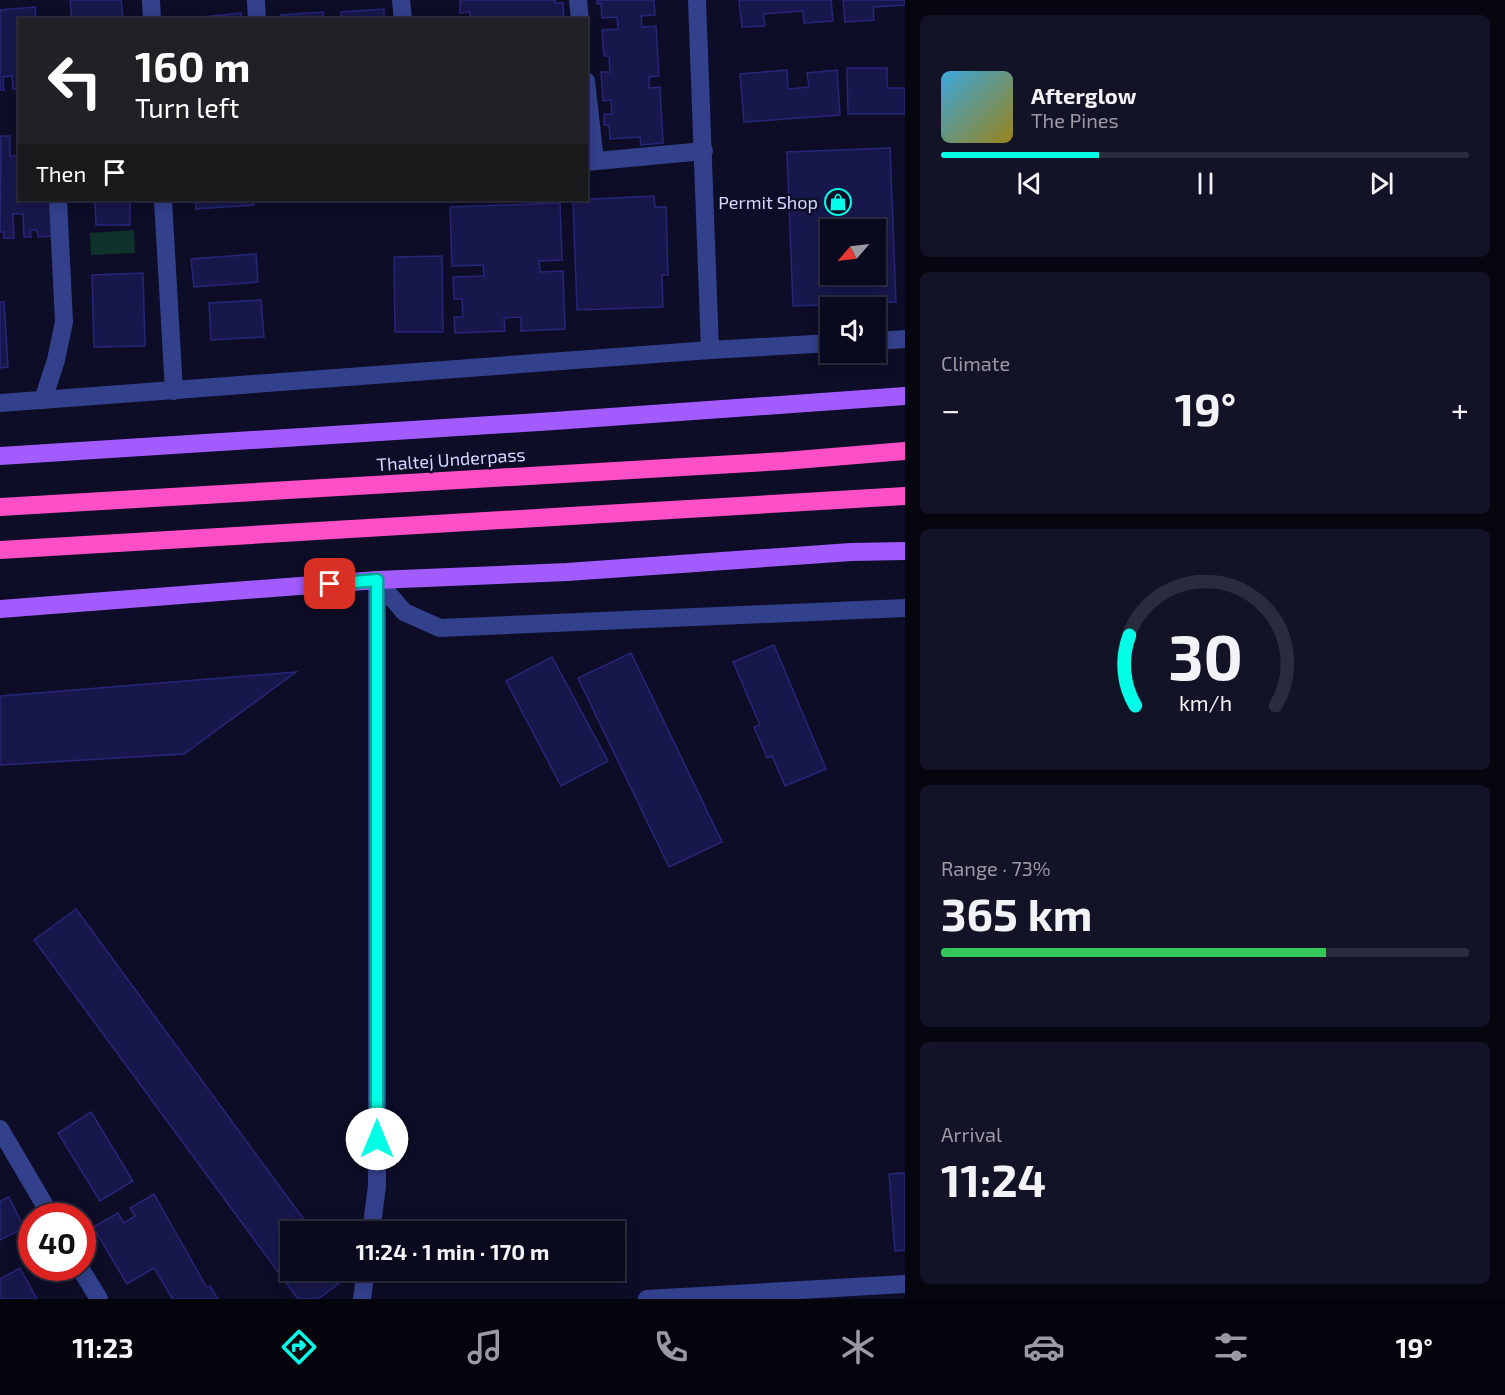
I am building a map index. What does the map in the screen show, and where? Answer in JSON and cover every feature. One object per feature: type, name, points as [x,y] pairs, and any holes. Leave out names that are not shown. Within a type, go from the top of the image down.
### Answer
[{"type":"highway","name":"Thaltej Underpass","points":[[0,507],[784,461],[905,451]]},
{"type":"highway","points":[[0,550],[905,496]]},
{"type":"main road","points":[[0,456],[905,396]]},
{"type":"main road","points":[[0,609],[377,580],[567,572],[905,550]]},
{"type":"street","points":[[151,0],[152,18]]},
{"type":"street","points":[[256,0],[257,18]]},
{"type":"street","points":[[401,0],[403,18]]},
{"type":"street","points":[[578,0],[580,18]]},
{"type":"street","points":[[697,0],[710,350]]},
{"type":"street","points":[[588,113],[591,161],[704,151]]},
{"type":"street","points":[[43,400],[56,360],[64,322],[58,201]]},
{"type":"street","points":[[163,201],[174,391]]},
{"type":"street","points":[[886,340],[905,339]]},
{"type":"street","points":[[0,403],[820,344]]},
{"type":"street","points":[[377,580],[404,612],[440,628],[905,608]]},
{"type":"street","points":[[372,1221],[377,1186],[377,580]]},
{"type":"street","points":[[0,1129],[43,1203]]},
{"type":"street","points":[[88,1281],[99,1299]]},
{"type":"street","points":[[362,1299],[364,1281]]},
{"type":"street","points":[[646,1299],[905,1284]]},
{"type":"green space","points":[[134,230],[135,253],[91,255],[90,233]]},
{"type":"building","points":[[70,0],[121,0],[123,18],[72,18]]},
{"type":"building","points":[[460,0],[555,0],[555,3],[563,3],[564,18],[470,18],[470,12],[460,13]]},
{"type":"building","points":[[597,0],[654,0],[655,15],[641,16],[642,27],[656,26],[659,76],[649,77],[649,88],[660,87],[663,143],[641,145],[640,137],[610,139],[609,125],[604,125],[604,114],[612,114],[611,100],[603,101],[601,72],[610,72],[609,56],[604,56],[602,30],[618,29],[617,17],[602,18],[601,3],[597,4]]},
{"type":"building","points":[[739,0],[831,0],[833,21],[804,23],[803,11],[763,14],[765,26],[742,27]]},
{"type":"building","points":[[843,0],[905,0],[905,5],[873,7],[874,20],[845,22]]},
{"type":"building","points":[[35,7],[36,18],[18,18],[18,89],[13,89],[12,76],[3,77],[4,90],[0,90],[0,10]]},
{"type":"building","points":[[384,9],[384,18],[341,18],[341,12]]},
{"type":"building","points":[[323,12],[323,18],[281,18],[281,15]]},
{"type":"building","points":[[241,13],[242,18],[192,18]]},
{"type":"building","points":[[847,68],[887,68],[887,88],[905,88],[905,114],[848,114]]},
{"type":"building","points":[[787,70],[788,89],[809,87],[807,73],[837,70],[840,115],[744,122],[740,74]]},
{"type":"building","points":[[1,136],[10,136],[10,156],[18,156],[18,201],[52,201],[53,236],[38,237],[37,230],[30,230],[31,237],[24,237],[23,214],[13,214],[14,238],[4,238],[4,232],[0,232]]},
{"type":"building","points":[[890,148],[896,302],[886,302],[886,297],[820,297],[820,305],[793,306],[787,152]]},
{"type":"building","points":[[654,196],[655,207],[666,207],[668,275],[662,275],[663,307],[577,310],[573,201]]},
{"type":"building","points":[[95,201],[130,201],[130,225],[96,225]]},
{"type":"building","points":[[195,201],[254,201],[254,205],[196,209]]},
{"type":"building","points":[[560,203],[562,260],[539,261],[540,272],[563,271],[565,329],[521,331],[521,317],[504,318],[505,331],[455,333],[454,317],[463,317],[462,299],[454,299],[453,277],[484,276],[483,265],[452,266],[450,207]]},
{"type":"building","points":[[256,254],[258,282],[194,287],[191,259]]},
{"type":"building","points":[[442,256],[443,332],[395,332],[394,257]]},
{"type":"building","points":[[143,273],[145,346],[94,347],[92,275]]},
{"type":"building","points":[[261,300],[264,337],[211,340],[209,303]]},
{"type":"building","points":[[0,302],[4,302],[8,367],[0,368]]},
{"type":"building","points":[[774,645],[826,769],[785,786],[772,756],[767,758],[754,727],[760,725],[733,662]]},
{"type":"building","points":[[631,653],[722,842],[669,867],[578,678]]},
{"type":"building","points":[[552,657],[608,761],[561,786],[506,681]]},
{"type":"building","points":[[296,672],[184,754],[0,765],[0,696]]},
{"type":"building","points":[[76,909],[305,1221],[280,1221],[280,1275],[34,940]]},
{"type":"building","points":[[91,1112],[133,1181],[100,1201],[58,1133]]},
{"type":"building","points":[[905,1173],[905,1250],[895,1251],[889,1174]]},
{"type":"building","points":[[154,1194],[207,1288],[210,1286],[218,1299],[171,1299],[154,1268],[127,1284],[96,1232],[96,1225],[118,1213],[124,1223],[135,1216],[130,1208]]},
{"type":"building","points":[[9,1197],[18,1216],[18,1231],[0,1240],[0,1201]]},
{"type":"building","points":[[18,1269],[18,1281],[27,1281],[37,1299],[0,1299],[0,1279]]},
{"type":"building","points":[[285,1281],[342,1281],[318,1299],[298,1299]]},
{"type":"place","name":"Permit Shop","points":[[838,202]]},
{"type":"route","points":[[330,584],[377,580],[377,1139]]}]
